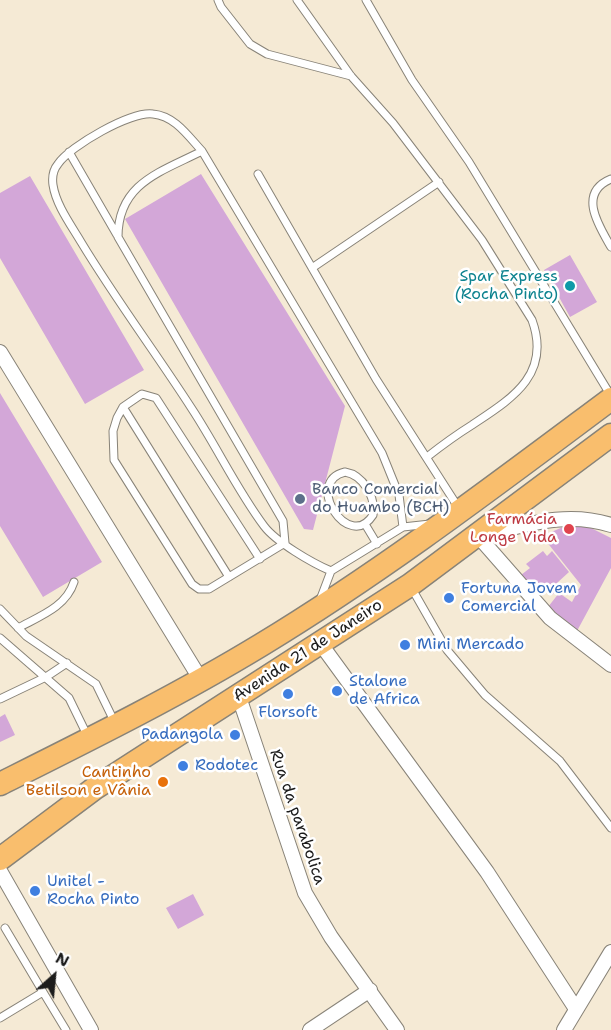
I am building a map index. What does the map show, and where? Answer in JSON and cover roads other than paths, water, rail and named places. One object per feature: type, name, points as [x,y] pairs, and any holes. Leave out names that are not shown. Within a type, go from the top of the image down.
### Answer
[{"type":"main road","name":"Avenida 21 de Janeiro","points":[[0,784],[89,740],[201,680],[316,611],[454,516],[611,398]]},
{"type":"main road","name":"Avenida 21 de Janeiro","points":[[0,859],[95,788],[410,585],[611,435]]},
{"type":"street","points":[[0,352],[201,680]]},
{"type":"street","points":[[611,525],[589,519],[563,517],[478,536],[550,618],[611,665]]},
{"type":"street","points":[[320,643],[487,872],[576,1009]]},
{"type":"street","name":"Rua da parabolica","points":[[239,697],[304,893],[331,937],[397,1030]]},
{"type":"street","points":[[0,871],[91,1030]]},
{"type":"street","points":[[564,1030],[611,952]]},
{"type":"street","points":[[310,1030],[370,990]]},
{"type":"lane","points":[[218,0],[250,44],[267,54],[351,76]]},
{"type":"lane","points":[[297,0],[351,76],[439,182],[482,240],[524,307],[538,335],[536,362],[517,393],[427,457]]},
{"type":"lane","points":[[366,0],[412,80],[469,162],[611,398]]},
{"type":"lane","points":[[332,571],[319,566],[265,528],[192,409],[111,292],[63,213],[53,188],[52,177],[57,165],[69,152],[123,121],[150,113],[177,124],[202,151],[382,453],[399,495],[404,527]]},
{"type":"lane","points":[[118,237],[118,219],[125,201],[143,181],[202,151]]},
{"type":"lane","points":[[69,152],[282,521],[285,543]]},
{"type":"lane","points":[[258,174],[376,379],[427,457],[454,516],[404,527],[332,571],[316,611]]},
{"type":"lane","points":[[611,179],[594,193],[591,206],[611,247]]},
{"type":"lane","points":[[312,268],[439,182]]},
{"type":"lane","points":[[260,559],[156,398],[142,394],[123,407],[113,431],[114,460],[192,584],[199,589],[209,590],[260,559],[285,543]]},
{"type":"lane","points":[[123,407],[229,578]]},
{"type":"lane","points":[[345,472],[357,476],[371,497],[373,514],[365,524],[347,525],[329,501],[329,482],[338,474],[345,472]]},
{"type":"lane","points":[[365,524],[377,544]]},
{"type":"lane","points":[[18,628],[62,603],[70,594],[74,582]]},
{"type":"lane","points":[[410,585],[447,650],[484,695],[560,761],[611,828]]},
{"type":"lane","points":[[0,609],[18,628],[96,684],[116,725]]},
{"type":"lane","points":[[0,638],[69,698],[89,740]]},
{"type":"lane","points":[[0,699],[46,677],[67,663]]},
{"type":"lane","points":[[5,928],[66,1030]]},
{"type":"lane","points":[[0,1018],[43,992]]},
{"type":"place","name":"Spar Express (Rocha Pinto)","points":[[570,286]]},
{"type":"place","name":"Banco Comercial do Huambo (BCH)","points":[[300,499]]},
{"type":"place","name":"Farmácia Longe Vida","points":[[569,529]]},
{"type":"place","name":"Fortuna Jovem Comercial","points":[[449,598]]},
{"type":"place","name":"Mini Mercado","points":[[405,645]]},
{"type":"place","name":"Stalone de Africa","points":[[337,691]]},
{"type":"place","name":"Florsoft","points":[[288,694]]},
{"type":"place","name":"Padangola","points":[[235,735]]},
{"type":"place","name":"Rodotec","points":[[183,766]]},
{"type":"place","name":"Cantinho Betilson e Vânia","points":[[163,782]]},
{"type":"place","name":"Unitel - Rocha Pinto","points":[[35,891]]}]
